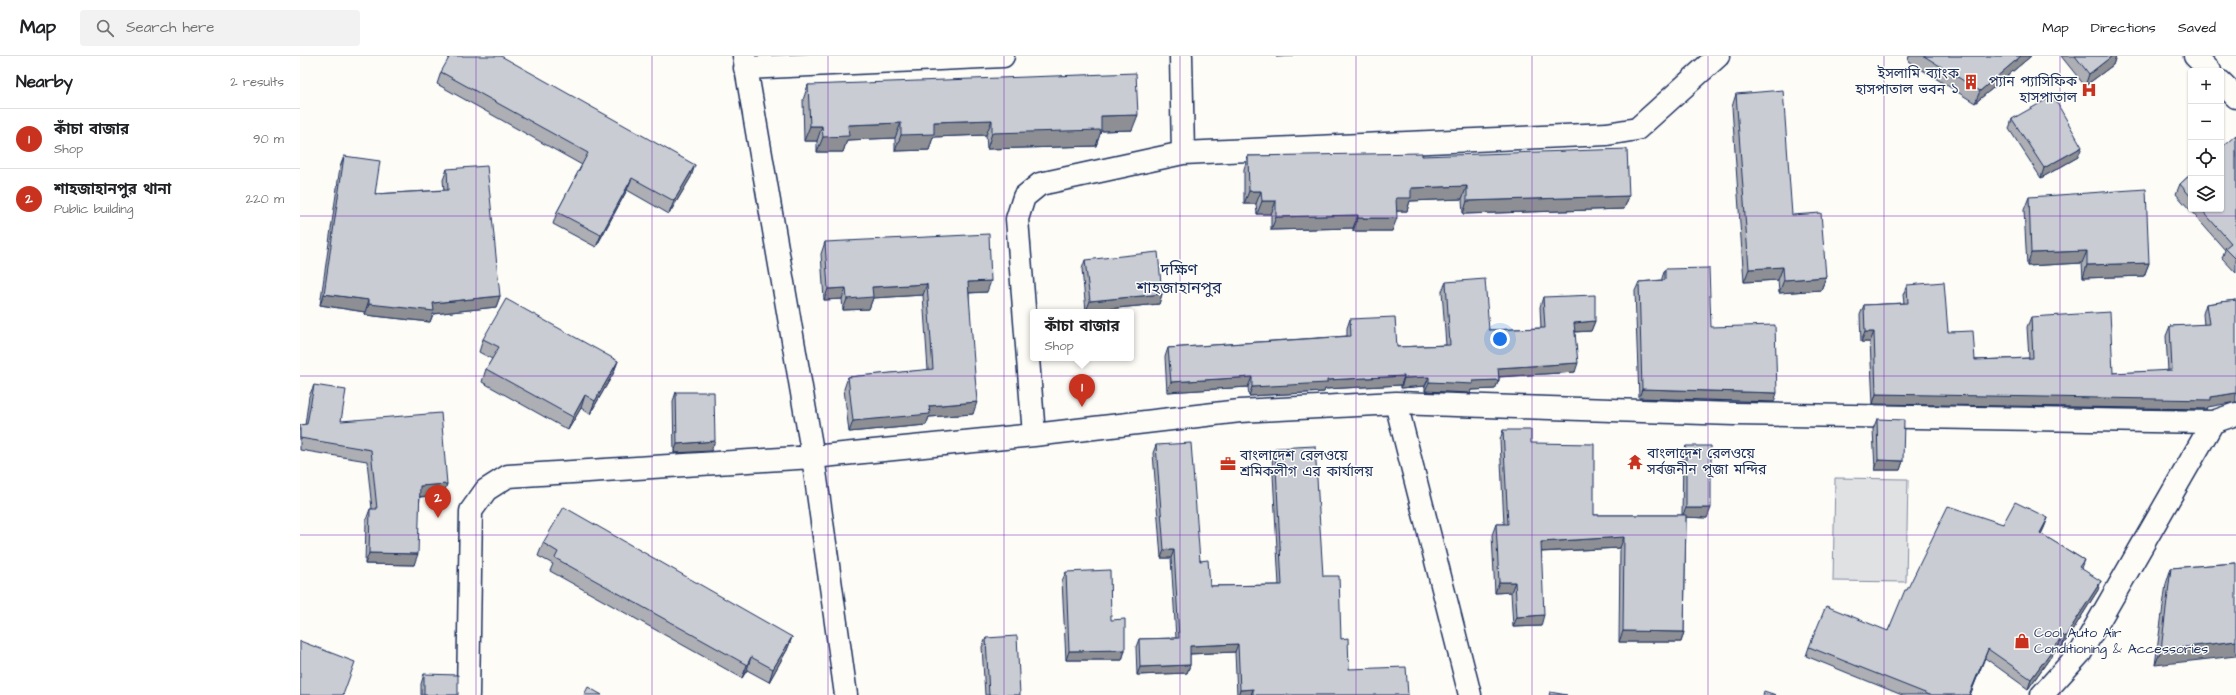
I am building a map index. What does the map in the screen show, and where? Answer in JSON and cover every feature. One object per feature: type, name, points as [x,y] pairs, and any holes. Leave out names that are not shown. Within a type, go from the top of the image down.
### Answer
[{"type":"street","points":[[846,695],[813,457],[744,62],[1002,56]]},
{"type":"street","points":[[1181,56],[1183,153]]},
{"type":"street","points":[[2195,56],[2207,68]]},
{"type":"street","points":[[1034,435],[1017,219],[1024,197],[1040,184],[1183,153],[1607,134],[1637,129],[1706,60]]},
{"type":"street","points":[[2224,85],[2236,98]]},
{"type":"street","points":[[468,695],[471,511],[486,490],[508,476],[813,457],[1034,435],[1240,411],[1396,402],[1742,414],[2214,422],[2236,414]]},
{"type":"street","points":[[1396,402],[1470,695]]},
{"type":"street","points":[[2042,695],[2081,652],[2214,422]]},
{"type":"shaded area","points":[[1835,478],[1908,479],[1906,582],[1833,581]]},
{"type":"building","points":[[450,56],[501,56],[695,165],[674,201],[632,178],[601,235],[557,212],[588,153],[441,72]]},
{"type":"building","points":[[1924,56],[2021,56],[1980,91]]},
{"type":"building","points":[[2075,56],[2112,56],[2089,74]]},
{"type":"building","points":[[1136,73],[1138,115],[1101,116],[1101,130],[992,133],[992,120],[934,122],[934,134],[901,135],[901,123],[848,125],[849,136],[823,137],[822,126],[810,126],[808,85]]},
{"type":"building","points":[[1783,90],[1792,215],[1821,213],[1826,277],[1784,280],[1783,267],[1749,269],[1736,94]]},
{"type":"building","points":[[2053,96],[2082,147],[2044,168],[2012,119]]},
{"type":"building","points":[[2236,135],[2236,259],[2225,248],[2231,243],[2204,212],[2224,212],[2224,145]]},
{"type":"building","points":[[1627,149],[1629,196],[1467,201],[1467,186],[1411,188],[1411,198],[1396,198],[1397,218],[1358,218],[1358,215],[1276,217],[1276,201],[1262,201],[1261,191],[1249,191],[1248,156],[1422,153],[1422,156]]},
{"type":"building","points":[[344,156],[380,161],[375,194],[448,190],[447,169],[487,166],[500,296],[433,303],[434,311],[369,304],[369,300],[324,294]]},
{"type":"building","points":[[2188,177],[2188,193],[2180,184]]},
{"type":"building","points":[[2146,189],[2149,263],[2087,265],[2087,251],[2031,253],[2029,197]]},
{"type":"building","points":[[989,234],[991,281],[968,282],[977,402],[929,406],[930,414],[853,421],[848,377],[933,369],[927,284],[872,287],[873,297],[847,299],[846,288],[828,289],[825,242]]},
{"type":"building","points":[[1158,252],[1162,294],[1090,301],[1085,260]]},
{"type":"building","points":[[1709,268],[1711,327],[1775,325],[1777,393],[1642,389],[1639,282],[1665,280],[1665,269]]},
{"type":"building","points":[[1485,279],[1489,330],[1545,328],[1543,297],[1595,295],[1595,321],[1574,323],[1578,363],[1498,368],[1499,380],[1473,381],[1473,384],[1429,382],[1429,377],[1404,378],[1404,376],[1327,380],[1327,383],[1252,387],[1252,377],[1171,382],[1168,348],[1351,336],[1350,319],[1395,317],[1397,347],[1450,345],[1446,282]]},
{"type":"building","points":[[1944,282],[1948,332],[1973,331],[1975,360],[2033,358],[2031,317],[2110,312],[2113,373],[2172,370],[2170,326],[2209,324],[2206,304],[2236,300],[2236,393],[2211,397],[2211,400],[1876,394],[1874,332],[1865,332],[1864,305],[1908,303],[1907,285]]},
{"type":"building","points":[[506,299],[618,361],[595,401],[585,395],[573,417],[486,369],[499,347],[483,339]]},
{"type":"building","points":[[314,385],[346,390],[341,421],[441,413],[447,484],[420,486],[418,554],[369,553],[370,509],[377,509],[371,450],[300,438],[300,425],[307,424]]},
{"type":"building","points":[[676,392],[714,392],[715,441],[677,444]]},
{"type":"building","points":[[1877,419],[1904,420],[1903,461],[1878,460]]},
{"type":"building","points":[[1503,430],[1531,430],[1531,443],[1594,444],[1594,515],[1686,515],[1684,632],[1623,631],[1624,537],[1541,542],[1544,615],[1517,617],[1515,582],[1499,582],[1496,524],[1508,524]]},
{"type":"building","points":[[1191,443],[1200,561],[1208,560],[1210,586],[1282,585],[1275,448],[1315,446],[1323,576],[1339,576],[1341,639],[1348,638],[1349,669],[1406,667],[1408,695],[1253,695],[1253,689],[1240,690],[1238,644],[1190,646],[1190,665],[1140,667],[1139,639],[1179,638],[1174,550],[1164,550],[1156,445]]},
{"type":"building","points":[[1686,446],[1711,446],[1711,508],[1686,508]]},
{"type":"building","points":[[2015,502],[2048,518],[2040,533],[2084,560],[2079,567],[2101,581],[2065,637],[2063,635],[2031,679],[1988,649],[1969,695],[1930,695],[1809,647],[1826,606],[1888,631],[1905,590],[1907,590],[1948,506],[2003,524]]},
{"type":"building","points":[[564,507],[792,637],[773,669],[751,657],[747,665],[555,558],[558,552],[543,543]]},
{"type":"building","points":[[2236,563],[2236,641],[2161,650],[2171,568]]},
{"type":"building","points":[[1110,570],[1111,620],[1125,619],[1125,650],[1069,651],[1066,572]]},
{"type":"building","points":[[1017,636],[1020,695],[989,695],[986,638]]},
{"type":"building","points":[[300,641],[355,662],[343,695],[300,695]]},
{"type":"building","points":[[424,674],[458,675],[458,695],[424,695]]},
{"type":"building","points":[[588,687],[602,695],[584,695]]},
{"type":"building","points":[[1764,691],[1776,695],[1763,695]]},
{"type":"building","points":[[1550,692],[1567,695],[1549,695]]},
{"type":"place","name":"ইসলামি ব্যাংক হাসপাতাল ভবন ১","points":[[1971,82]]},
{"type":"place","name":"প্যান প্যাসিফিক হাসপাতাল","points":[[2089,90]]},
{"type":"place","name":"কাঁচা বাজার","points":[[1082,407]]},
{"type":"place","name":"বাংলাদেশ রেলওয়ে সর্বজনীন পূজা মন্দির","points":[[1635,462]]},
{"type":"place","name":"বাংলাদেশ রেলওয়ে শ্রমিকলীগ এর কার্যালয়","points":[[1228,464]]},
{"type":"place","name":"শাহজাহানপুর থানা","points":[[438,518]]},
{"type":"place","name":"Cool Auto Air Conditioning & Accessories","points":[[2022,641]]},
{"type":"district","name":"দক্ষিণ শাহজাহানপুর","points":[[1179,279]]}]
